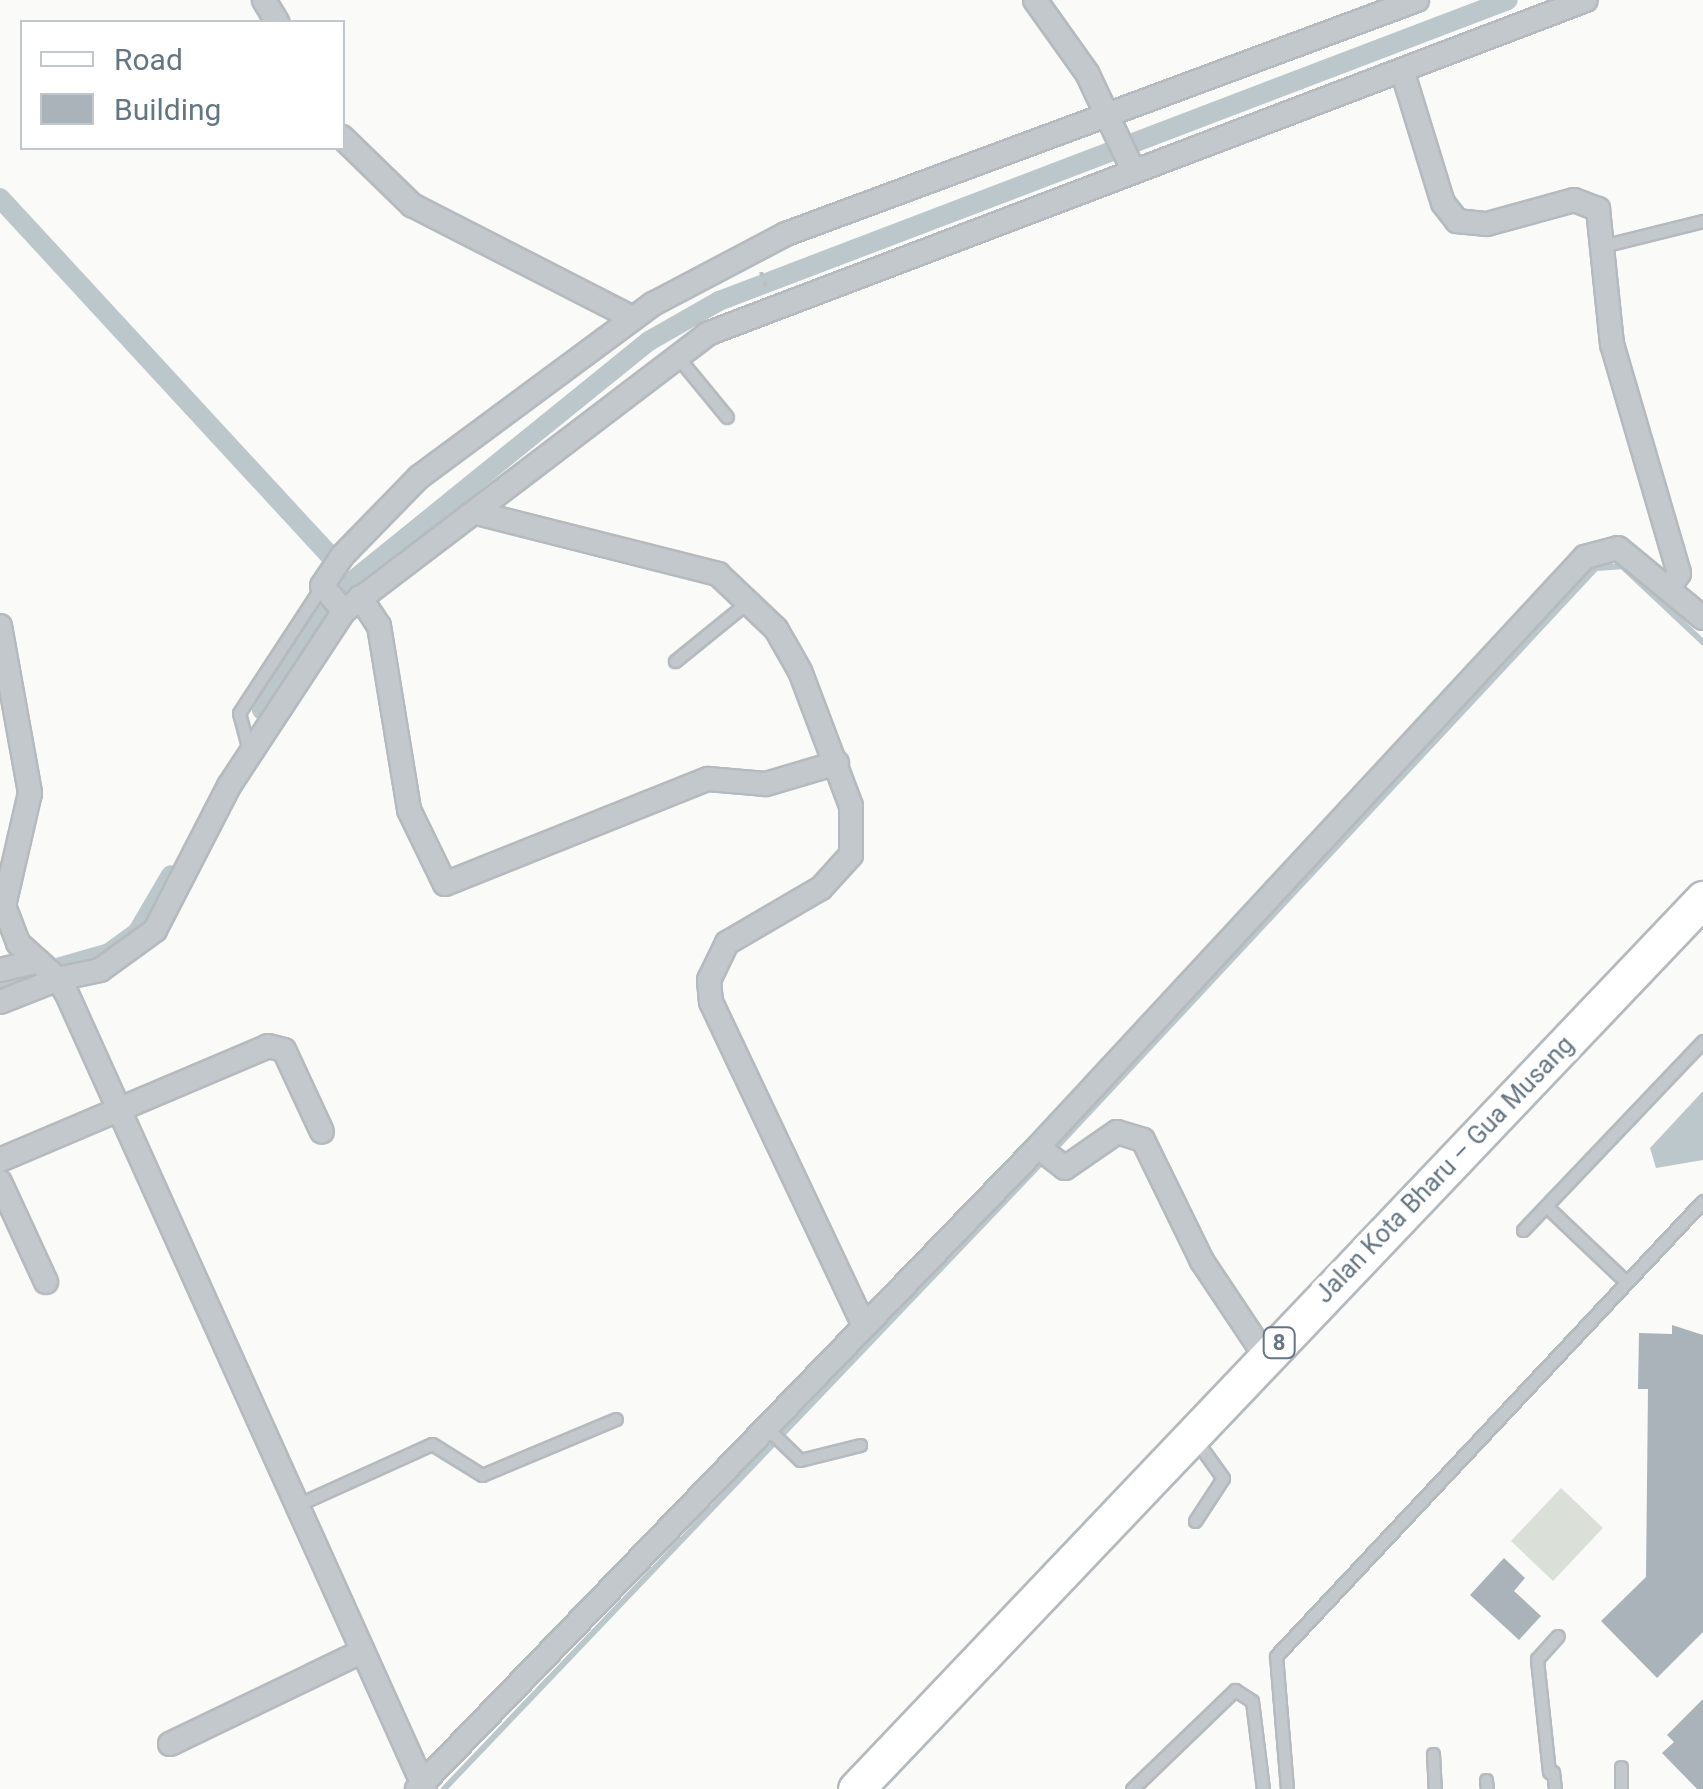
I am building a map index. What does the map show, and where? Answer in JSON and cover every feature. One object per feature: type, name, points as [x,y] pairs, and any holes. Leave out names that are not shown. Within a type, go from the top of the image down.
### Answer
[{"type":"main road","name":"Jalan Kota Bharu – Gua Musang","points":[[856,1789],[1703,898]]},
{"type":"street","points":[[1035,0],[1110,116],[1131,166]]},
{"type":"street","points":[[837,762],[766,784],[708,779],[446,884],[409,810],[379,626],[322,586],[393,499],[633,318],[786,234],[1417,0]]},
{"type":"street","points":[[0,1002],[58,979],[100,970],[155,930],[250,754],[352,604],[477,513],[674,354],[770,305],[1131,166],[1586,0]]},
{"type":"street","points":[[1402,70],[1443,203],[1457,221],[1487,224],[1583,200],[1598,208],[1606,246],[1612,344],[1679,573],[1670,587]]},
{"type":"street","points":[[345,139],[412,205],[633,318]]},
{"type":"street","points":[[477,513],[503,526],[682,560],[750,600],[800,671],[851,806],[850,856],[821,888],[727,942],[709,980],[718,1023],[863,1324]]},
{"type":"street","points":[[0,626],[30,793],[2,905],[18,943],[58,979],[119,1106],[421,1787],[771,1432],[863,1324],[1046,1155],[1584,557],[1618,548],[1703,618]]},
{"type":"street","points":[[0,970],[38,961]]},
{"type":"street","points":[[0,1160],[119,1106],[277,1046],[322,1132]]},
{"type":"street","points":[[1046,1155],[1072,1166],[1117,1132],[1143,1140],[1202,1261],[1266,1357]]},
{"type":"street","points":[[0,1182],[46,1282]]},
{"type":"street","points":[[170,1744],[363,1651]]},
{"type":"lane","points":[[1606,246],[1703,222]]},
{"type":"lane","points":[[674,354],[727,417]]},
{"type":"lane","points":[[250,754],[239,713],[322,586]]},
{"type":"lane","points":[[676,661],[750,600]]},
{"type":"lane","points":[[1523,1230],[1703,1041]]},
{"type":"lane","points":[[1287,1789],[1276,1656],[1703,1200]]},
{"type":"lane","points":[[1546,1206],[1624,1280]]},
{"type":"lane","points":[[297,1505],[432,1444],[482,1475],[616,1419]]},
{"type":"lane","points":[[771,1432],[786,1447],[814,1462],[860,1446]]},
{"type":"lane","points":[[1193,1436],[1223,1478],[1195,1521]]},
{"type":"lane","points":[[1555,1789],[1537,1663],[1558,1636]]},
{"type":"lane","points":[[1132,1789],[1235,1690],[1252,1700],[1263,1789]]},
{"type":"lane","points":[[1433,1754],[1435,1789]]},
{"type":"lane","points":[[1622,1768],[1622,1789]]},
{"type":"path","points":[[756,257],[768,294]]},
{"type":"shaded area","points":[[1703,1091],[1703,1160],[1656,1168],[1650,1148]]},
{"type":"shaded area","points":[[1561,1488],[1603,1528],[1553,1581],[1511,1541]]},
{"type":"building","points":[[1672,1325],[1703,1335],[1703,1632],[1657,1678],[1601,1621],[1646,1577],[1648,1389],[1638,1389],[1639,1333],[1672,1334]]},
{"type":"building","points":[[1504,1558],[1525,1578],[1514,1591],[1541,1616],[1519,1640],[1470,1595]]},
{"type":"building","points":[[1703,1699],[1703,1789],[1697,1789],[1662,1753],[1674,1742],[1667,1735]]},
{"type":"waterway","points":[[345,587],[649,341],[719,301],[1508,0]]},
{"type":"waterway","points":[[0,198],[331,557]]},
{"type":"waterway","points":[[1053,1151],[1596,568],[1622,566],[1703,642]]},
{"type":"waterway","points":[[262,710],[325,608]]},
{"type":"waterway","points":[[60,967],[109,953],[137,933],[171,875]]},
{"type":"waterway","points":[[0,984],[38,971]]},
{"type":"waterway","points":[[444,1789],[1044,1160]]}]
